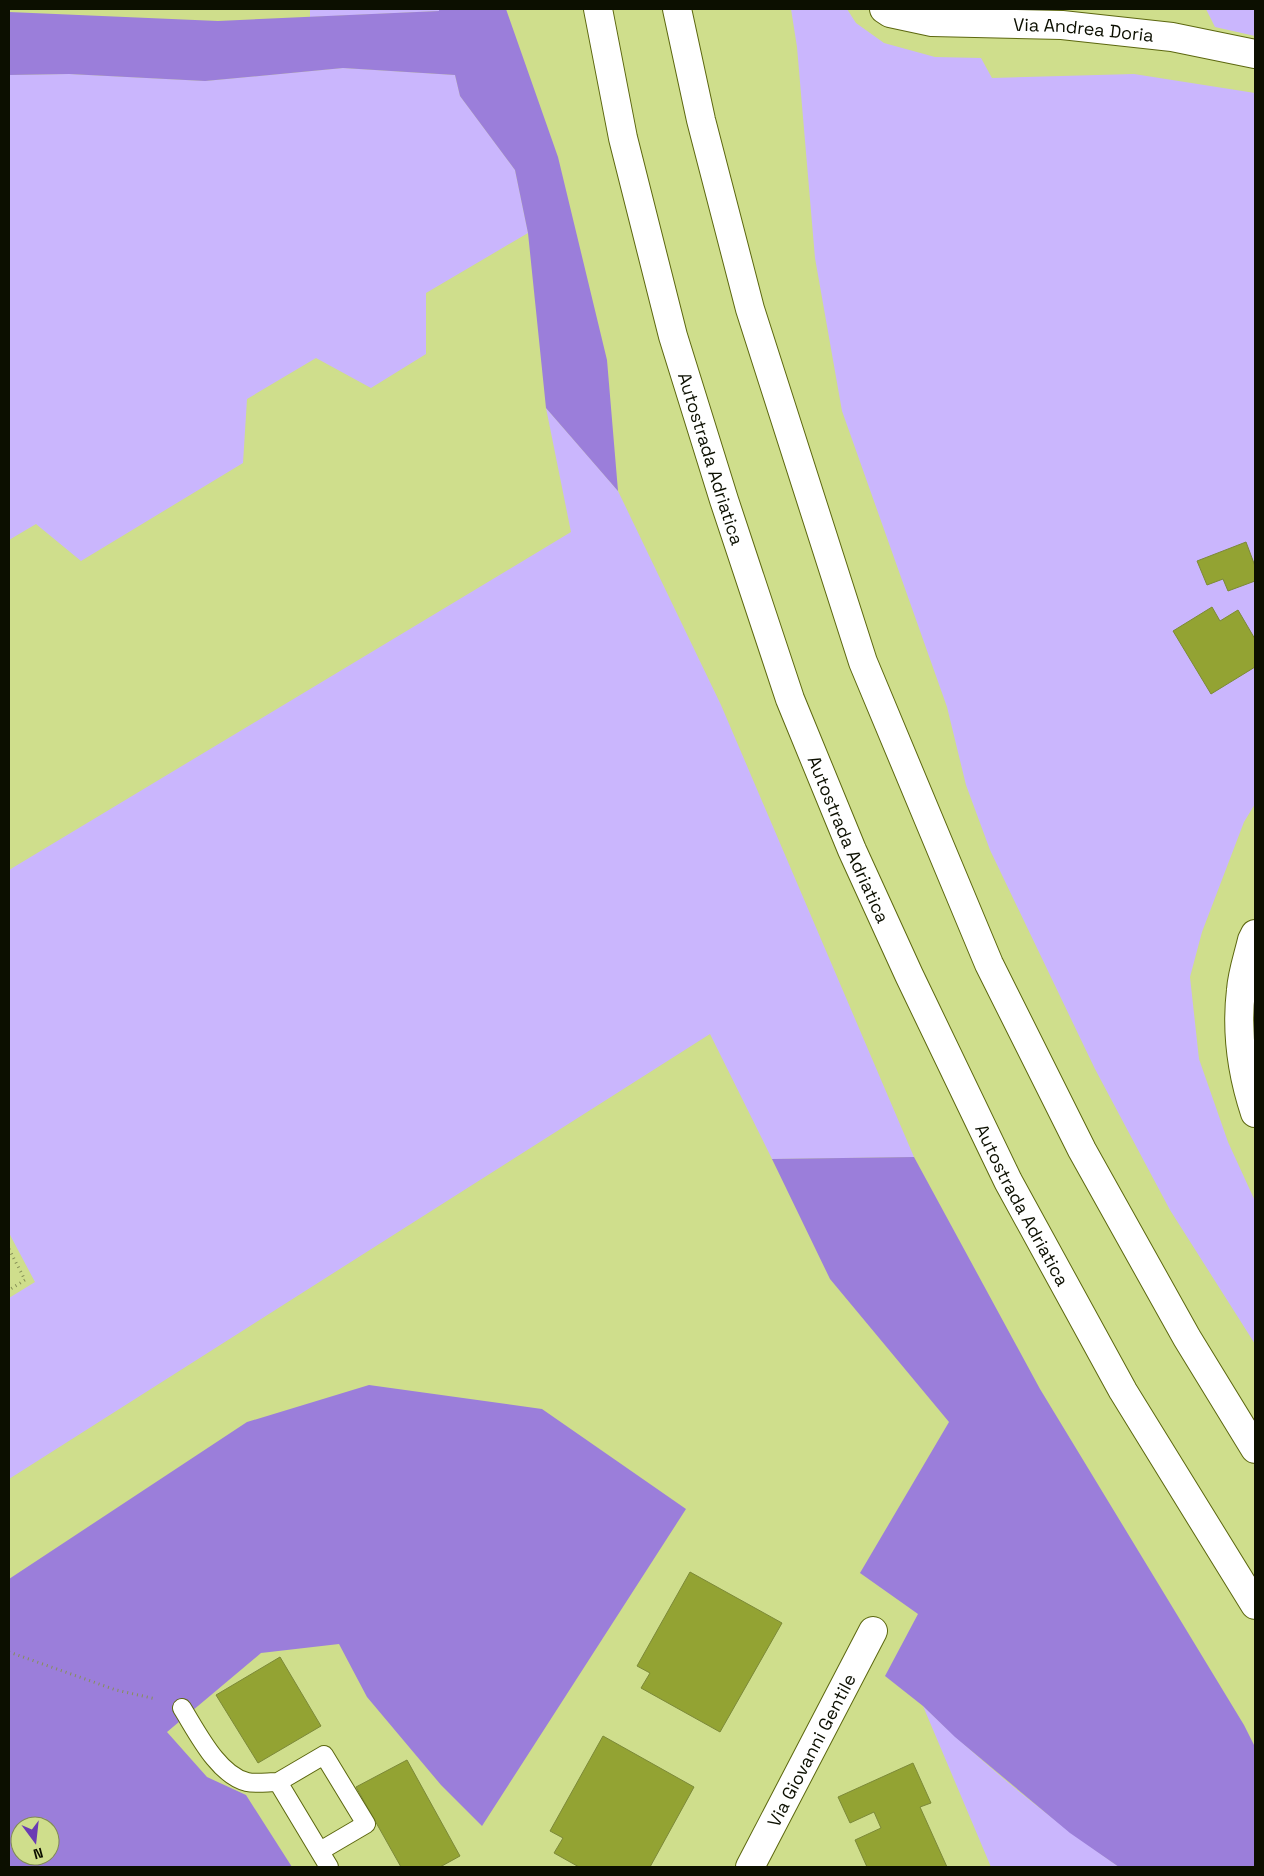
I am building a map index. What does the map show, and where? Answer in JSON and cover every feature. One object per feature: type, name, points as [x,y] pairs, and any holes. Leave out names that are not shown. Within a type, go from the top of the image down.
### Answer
[{"type":"main road","name":"Autostrada Adriatica","points":[[598,9],[624,138],[673,336],[724,500],[793,708],[852,850],[909,975],[1008,1181],[1123,1391],[1255,1605]]},
{"type":"main road","points":[[678,9],[701,120],[750,308],[863,662],[998,982],[1086,1158],[1187,1338],[1255,1449]]},
{"type":"main road","name":"Via Andrea Doria","points":[[884,9],[890,13],[932,22],[1062,25],[1172,36],[1255,54]]},
{"type":"main road","points":[[1255,934],[1241,989],[1238,1034],[1255,1113]]},
{"type":"main road","name":"Via Giovanni Gentile","points":[[750,1867],[873,1631]]},
{"type":"lane","points":[[182,1708],[211,1753],[228,1774],[247,1782],[278,1782],[324,1755],[366,1824],[320,1851]]},
{"type":"lane","points":[[278,1782],[329,1867]]},
{"type":"path","points":[[9,1249],[25,1280],[9,1290]]},
{"type":"path","points":[[9,1652],[116,1690],[152,1698],[182,1708]]},
{"type":"shaded area","points":[[310,9],[439,9],[440,11],[310,17]]},
{"type":"shaded area","points":[[439,9],[506,9],[558,157],[607,360],[618,491],[546,408],[528,233],[515,170],[460,96],[455,75],[343,68],[205,81],[69,74],[9,75],[9,12],[218,21],[439,11]]},
{"type":"shaded area","points":[[791,9],[847,9],[856,23],[884,43],[935,57],[981,58],[992,78],[1134,74],[1255,93],[1255,566],[1246,543],[1198,561],[1207,585],[1223,579],[1228,591],[1255,581],[1255,639],[1237,610],[1220,621],[1212,607],[1173,631],[1211,694],[1255,667],[1255,804],[1244,822],[1202,932],[1190,977],[1199,1059],[1228,1142],[1255,1201],[1255,1344],[1170,1210],[1095,1069],[990,850],[966,785],[947,707],[842,411],[815,258],[797,47]]},
{"type":"shaded area","points":[[1206,9],[1255,9],[1255,36],[1215,27]]},
{"type":"shaded area","points":[[343,68],[455,75],[460,96],[515,170],[528,233],[426,293],[426,354],[371,388],[316,358],[247,399],[243,463],[81,561],[36,524],[9,540],[9,75],[69,74],[205,81]]},
{"type":"shaded area","points":[[546,408],[618,491],[721,705],[914,1157],[772,1159],[710,1034],[9,1479],[9,1298],[35,1282],[9,1233],[9,870],[571,532]]},
{"type":"shaded area","points":[[914,1157],[1040,1389],[1244,1725],[1255,1747],[1255,1867],[1119,1867],[1070,1833],[955,1737],[923,1706],[885,1676],[918,1614],[860,1573],[949,1422],[830,1279],[772,1159]]},
{"type":"shaded area","points":[[369,1385],[542,1409],[686,1509],[482,1826],[441,1785],[367,1697],[339,1644],[261,1653],[167,1732],[207,1777],[246,1795],[292,1867],[9,1867],[9,1579],[247,1422]]},
{"type":"shaded area","points":[[923,1706],[1018,1791],[1119,1867],[991,1867]]},
{"type":"building","points":[[1246,542],[1255,566],[1255,581],[1228,591],[1223,579],[1207,585],[1197,561]]},
{"type":"building","points":[[1212,607],[1220,621],[1238,610],[1255,639],[1255,667],[1211,694],[1173,631]]},
{"type":"building","points":[[690,1572],[782,1623],[720,1732],[641,1688],[650,1673],[637,1666]]},
{"type":"building","points":[[280,1657],[321,1726],[258,1763],[216,1695]]},
{"type":"building","points":[[603,1736],[694,1787],[650,1867],[579,1867],[554,1853],[563,1838],[550,1831]]},
{"type":"building","points":[[407,1760],[460,1856],[440,1867],[401,1867],[356,1787]]},
{"type":"building","points":[[913,1763],[931,1803],[920,1807],[947,1867],[867,1867],[855,1840],[881,1828],[874,1812],[850,1823],[838,1797]]}]
